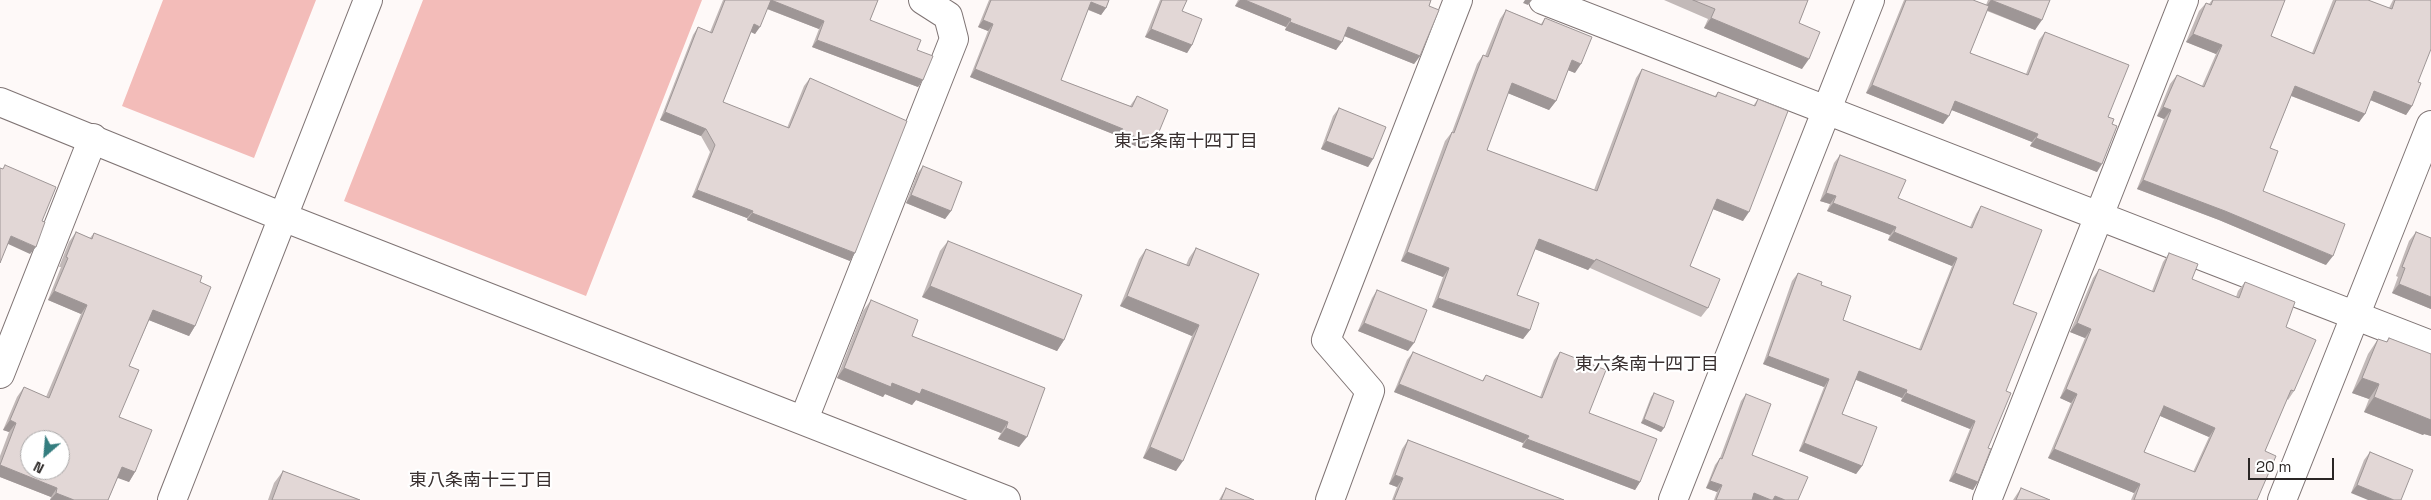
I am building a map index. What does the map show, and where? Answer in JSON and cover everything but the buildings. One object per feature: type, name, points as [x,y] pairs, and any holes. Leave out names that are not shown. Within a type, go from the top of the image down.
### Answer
[{"type":"street","points":[[172,500],[368,0]]},
{"type":"street","points":[[804,419],[954,39],[948,16],[923,0]]},
{"type":"street","points":[[1330,500],[1370,391],[1326,340],[1458,0]]},
{"type":"street","points":[[1543,0],[1826,109],[2098,217],[2431,344]]},
{"type":"street","points":[[1673,500],[1870,0]]},
{"type":"street","points":[[1987,500],[2184,0]]},
{"type":"street","points":[[0,102],[93,138],[283,217],[804,419],[1006,500]]},
{"type":"street","points":[[2282,500],[2431,125]]},
{"type":"street","points":[[0,374],[93,138]]},
{"type":"shaded area","points":[[163,0],[316,0],[254,158],[122,106]]},
{"type":"shaded area","points":[[423,0],[702,0],[586,296],[344,201]]},
{"type":"district","name":"東七条南十四丁目","points":[[1186,142]]},
{"type":"district","name":"東六条南十四丁目","points":[[1647,365]]},
{"type":"district","name":"東八条南十三丁目","points":[[481,481]]}]
